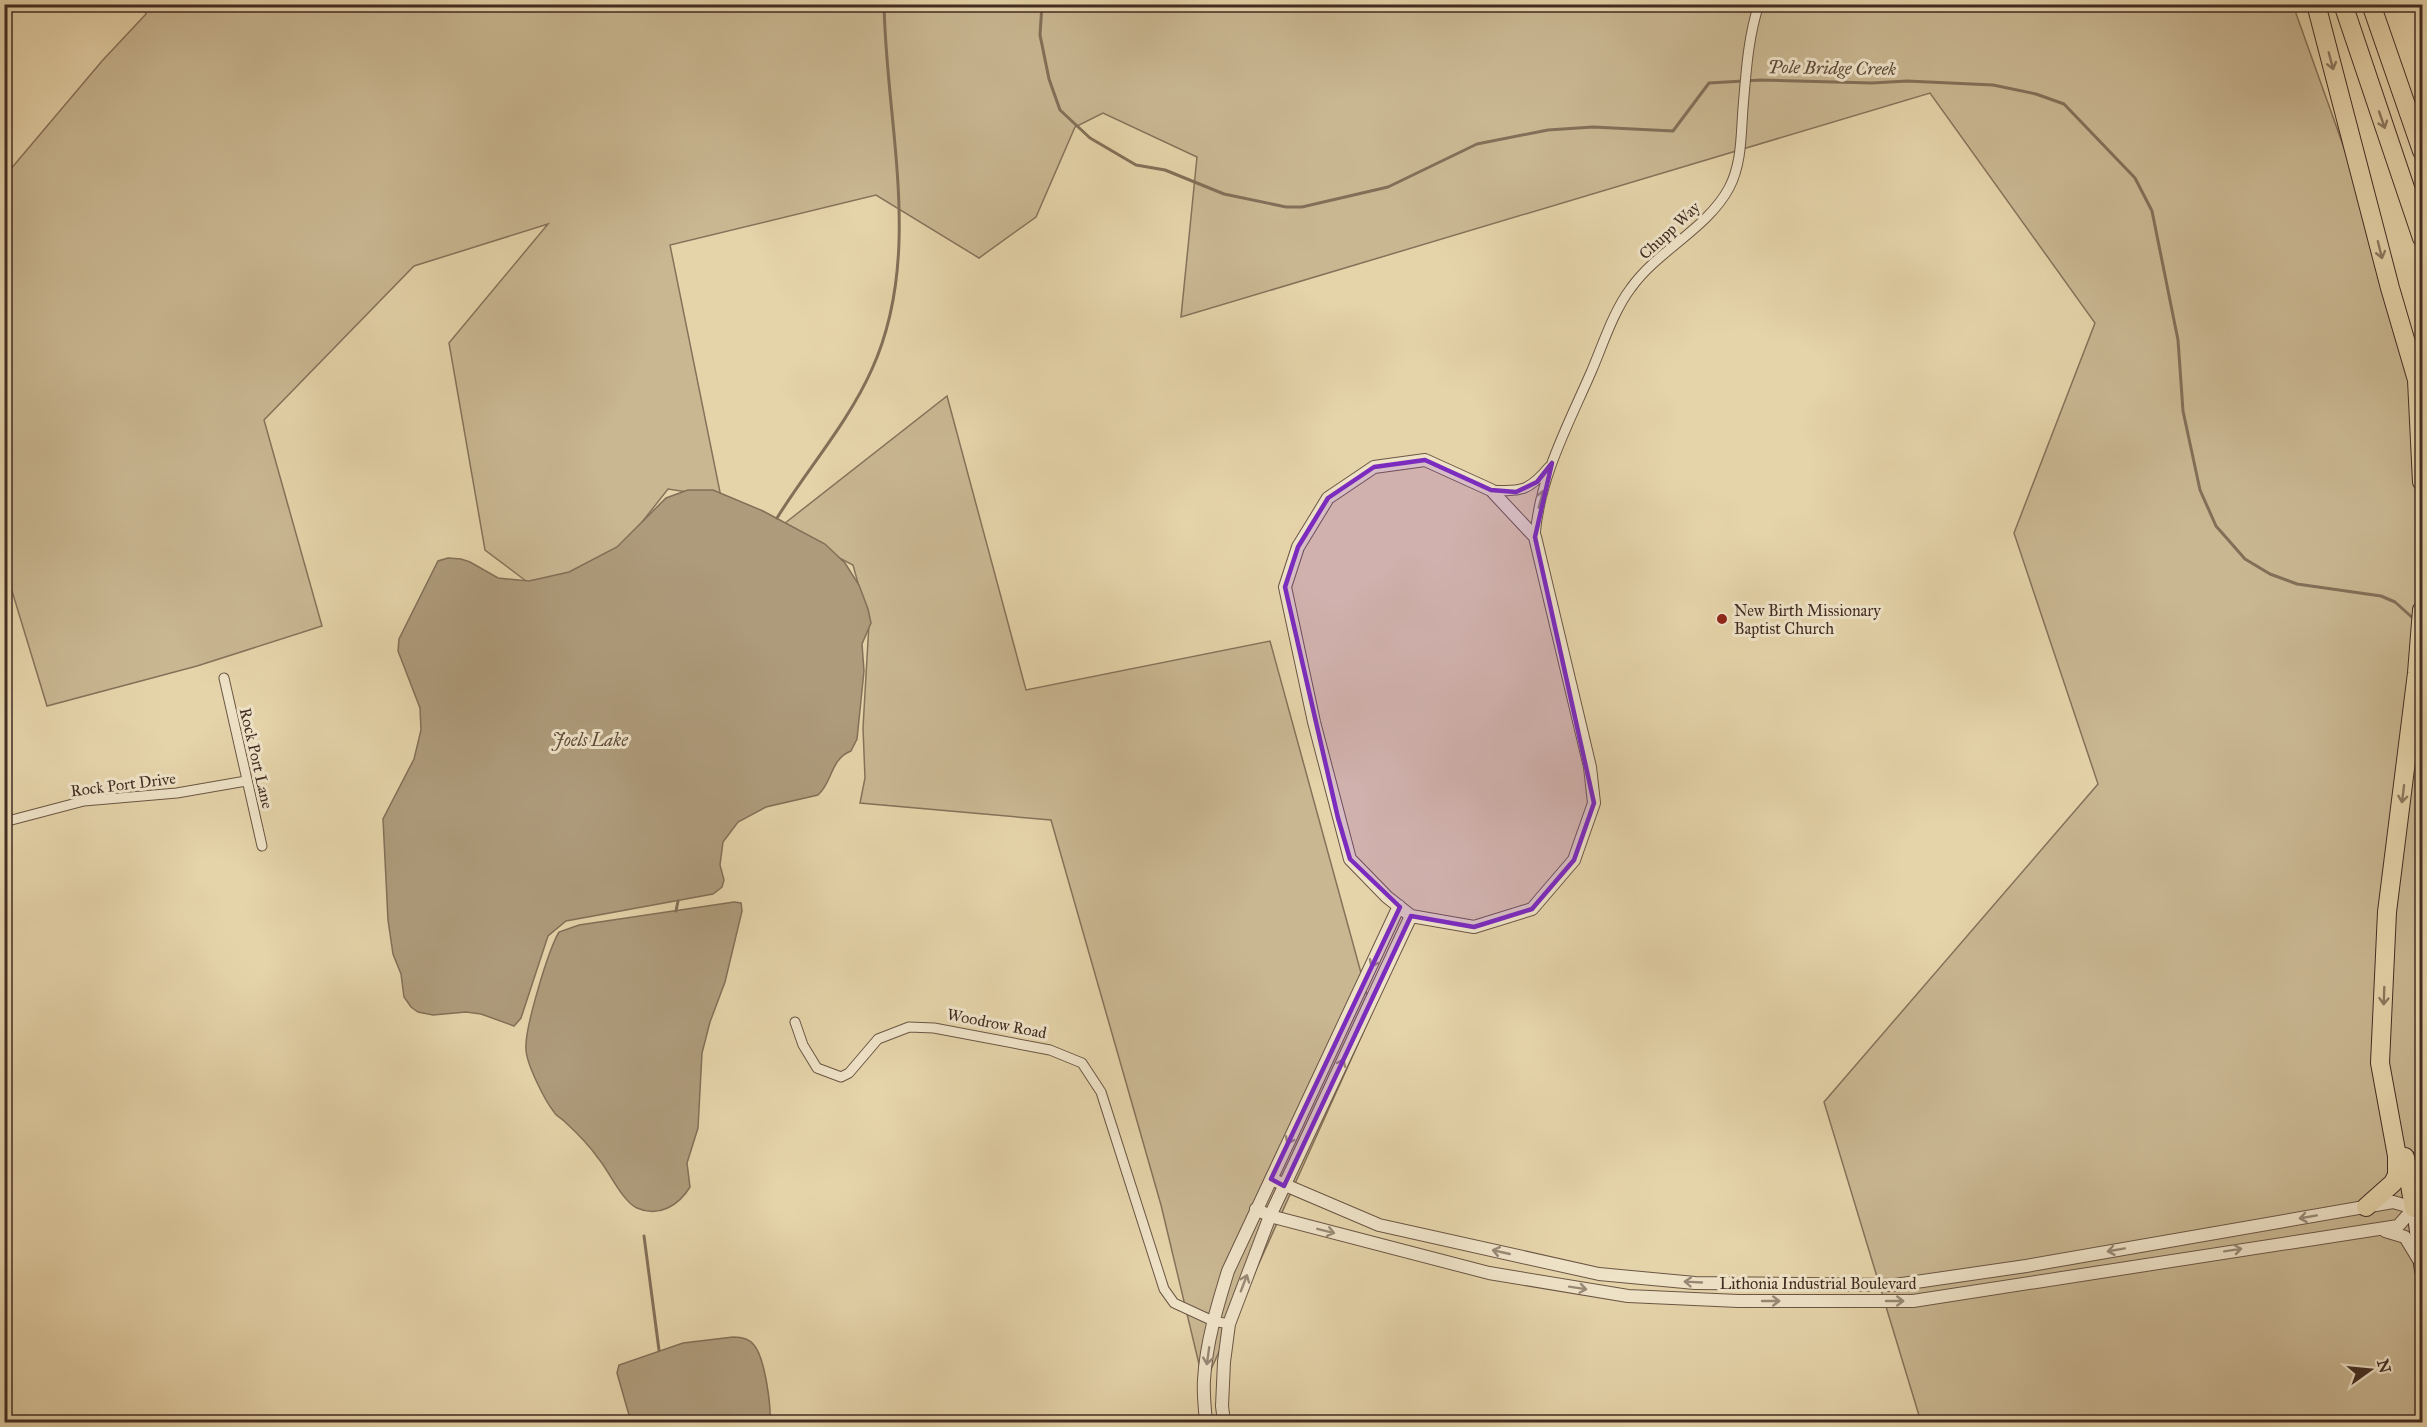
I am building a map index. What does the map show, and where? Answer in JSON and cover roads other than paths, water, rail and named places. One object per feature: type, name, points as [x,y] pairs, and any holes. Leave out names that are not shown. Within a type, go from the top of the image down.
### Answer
[{"type":"highway","points":[[2316,4],[2390,288],[2417,380],[2422,482]]},
{"type":"highway","points":[[2343,4],[2422,238]]},
{"type":"highway","points":[[2371,4],[2422,151]]},
{"type":"highway","points":[[2378,4],[2422,115]]},
{"type":"highway","points":[[2366,1207],[2393,1183],[2397,1175],[2397,1156],[2380,1063],[2388,912],[2417,673],[2422,610]]},
{"type":"highway","points":[[2383,1025],[2394,1098],[2418,1207]]},
{"type":"main road","points":[[2418,1207],[2422,1266]]},
{"type":"street","name":"Chupp Way","points":[[1552,462],[1630,288],[1717,206],[1730,186],[1740,150],[1747,67],[1759,4]]},
{"type":"street","points":[[1425,460],[1491,490],[1516,492],[1537,482],[1552,462],[1537,515],[1535,537],[1590,767],[1594,802],[1574,860],[1532,909],[1474,927],[1411,916],[1350,859],[1314,722],[1285,587],[1298,547],[1328,498],[1374,466],[1425,460]]},
{"type":"street","points":[[1491,490],[1535,537]]},
{"type":"street","name":"Rock Port Lane","points":[[224,678],[262,846]]},
{"type":"street","name":"Rock Port Drive","points":[[4,822],[84,801],[177,793],[246,781]]},
{"type":"street","points":[[1206,1422],[1204,1381],[1213,1321],[1228,1271],[1400,906]]},
{"type":"street","points":[[1224,1422],[1222,1406],[1224,1362],[1229,1324],[1270,1216],[1411,916]]},
{"type":"street","name":"Woodrow Road","points":[[795,1022],[803,1046],[818,1068],[841,1077],[849,1073],[878,1039],[909,1027],[934,1028],[1050,1050],[1082,1063],[1101,1092],[1164,1289],[1174,1303],[1213,1321],[1229,1324]]},
{"type":"street","name":"Lithonia Industrial Boulevard","points":[[1271,1179],[1379,1225],[1599,1274],[1695,1283],[1895,1285],[2026,1266],[2394,1202],[2418,1207]]},
{"type":"street","name":"Lithonia Industrial Boulevard","points":[[1256,1209],[1270,1216],[1490,1273],[1628,1296],[1738,1301],[1913,1301],[2398,1226],[2418,1207]]},
{"type":"street","points":[[2378,1229],[2404,1237],[2422,1266]]},
{"type":"water","name":"Joels Lake","points":[[688,490],[713,490],[763,511],[825,544],[845,563],[859,585],[871,623],[862,644],[864,671],[857,739],[851,751],[839,759],[827,784],[818,795],[766,807],[738,822],[723,842],[720,865],[724,880],[722,887],[713,894],[566,921],[548,936],[521,1018],[514,1026],[481,1014],[466,1012],[433,1015],[418,1012],[404,997],[401,974],[393,954],[388,920],[383,819],[414,759],[421,730],[420,708],[398,651],[399,639],[438,561],[448,558],[461,559],[498,578],[529,581],[569,572],[617,547],[666,498]]},
{"type":"water","points":[[734,902],[741,903],[742,911],[725,982],[710,1022],[702,1053],[698,1128],[687,1163],[690,1187],[668,1208],[645,1211],[626,1199],[591,1148],[555,1113],[537,1082],[527,1057],[526,1040],[538,991],[559,932],[579,925]]},
{"type":"water","points":[[733,1337],[750,1341],[758,1351],[767,1382],[770,1422],[631,1422],[617,1373],[619,1365],[683,1343]]},
{"type":"waterway","points":[[777,518],[840,427],[862,389],[888,325],[896,280],[899,235],[895,142],[884,4]]},
{"type":"waterway","name":"Pole Bridge Creek","points":[[1042,4],[1040,35],[1049,79],[1060,110],[1090,138],[1136,165],[1165,170],[1224,194],[1286,207],[1302,207],[1388,187],[1477,144],[1548,130],[1593,127],[1673,131],[1709,83],[1761,80],[1872,83],[1907,81],[1993,85],[2036,94],[2064,104],[2135,178],[2152,211],[2178,340],[2183,411],[2200,490],[2216,526],[2245,559],[2270,574],[2297,584],[2381,596],[2395,602],[2415,620]]},
{"type":"waterway","points":[[676,911],[678,901]]},
{"type":"waterway","points":[[644,1236],[659,1350]]},
{"type":"place","name":"New Birth Missionary Baptist Church","points":[[1722,619]]}]
